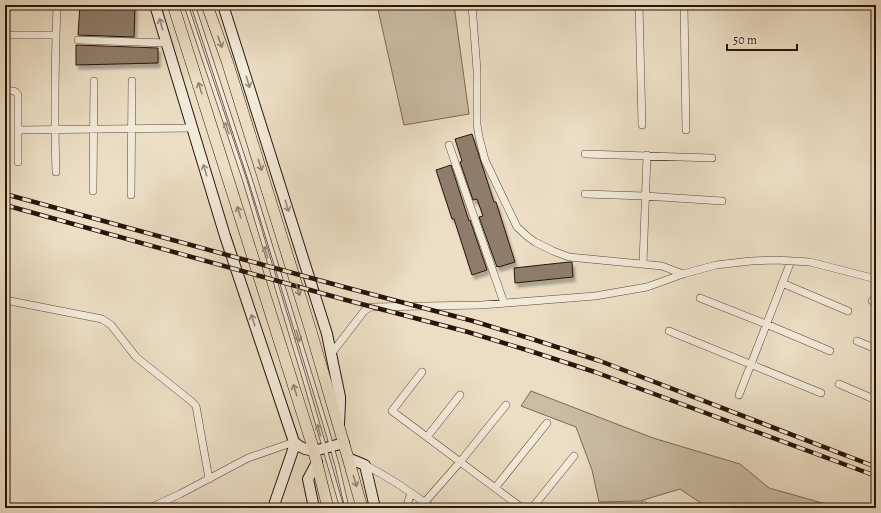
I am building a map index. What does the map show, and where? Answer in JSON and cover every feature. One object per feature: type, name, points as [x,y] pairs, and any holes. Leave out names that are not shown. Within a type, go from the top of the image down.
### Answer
[{"type":"main road","points":[[174,5],[323,448],[317,462],[328,508]]},
{"type":"main road","points":[[207,5],[227,61],[308,321],[362,508]]},
{"type":"street","points":[[56,172],[55,130],[57,5]]},
{"type":"street","points":[[155,5],[225,236],[294,442],[293,450],[273,508]]},
{"type":"street","points":[[223,5],[327,334],[340,397],[339,426]]},
{"type":"street","points":[[472,5],[477,70],[477,124],[479,137],[485,160],[517,227],[535,242],[569,257],[665,266],[683,274]]},
{"type":"street","points":[[639,5],[642,125]]},
{"type":"street","points":[[684,5],[686,130]]},
{"type":"street","points":[[5,36],[56,35]]},
{"type":"street","points":[[78,40],[167,43]]},
{"type":"street","points":[[93,191],[94,81]]},
{"type":"street","points":[[131,195],[132,81]]},
{"type":"street","points":[[5,91],[14,90],[18,94],[18,162]]},
{"type":"street","points":[[18,130],[192,128]]},
{"type":"street","points":[[449,145],[504,303]]},
{"type":"street","points":[[585,154],[712,158]]},
{"type":"street","points":[[643,264],[647,155]]},
{"type":"street","points":[[585,194],[722,201]]},
{"type":"street","points":[[331,354],[364,310],[371,307],[454,306],[581,298],[647,287],[716,264],[752,261],[776,260],[810,262],[876,279]]},
{"type":"street","points":[[739,395],[790,261]]},
{"type":"street","points":[[782,283],[848,311]]},
{"type":"street","points":[[700,298],[830,351]]},
{"type":"street","points":[[5,300],[102,319],[111,325],[136,358],[196,406],[208,479]]},
{"type":"street","points":[[669,331],[821,393]]},
{"type":"street","points":[[857,341],[876,349]]},
{"type":"street","points":[[422,372],[392,411],[522,508]]},
{"type":"street","points":[[839,384],[876,400]]},
{"type":"street","points":[[427,437],[460,395]]},
{"type":"street","points":[[424,503],[460,462],[506,405]]},
{"type":"street","points":[[495,488],[547,424]]},
{"type":"street","points":[[294,442],[305,449],[323,448],[344,443]]},
{"type":"street","points":[[150,508],[248,458],[294,442]]},
{"type":"street","points":[[532,508],[574,456]]},
{"type":"street","points":[[348,458],[382,473],[432,508]]},
{"type":"street","points":[[314,508],[308,479],[317,462]]},
{"type":"street","points":[[365,465],[375,508]]},
{"type":"street","points":[[406,508],[411,493]]},
{"type":"lane","points":[[186,5],[245,181],[342,508]]},
{"type":"lane","points":[[193,5],[250,179],[323,448],[347,508]]},
{"type":"shaded area","points":[[377,5],[454,5],[469,114],[404,125]]},
{"type":"shaded area","points":[[531,391],[653,438],[740,464],[769,488],[840,508],[708,508],[680,489],[640,501],[599,502],[592,470],[576,427],[521,406]]},
{"type":"building","points":[[80,5],[135,5],[134,37],[78,35]]},
{"type":"building","points":[[76,45],[158,48],[158,63],[76,65]]},
{"type":"building","points":[[472,134],[515,262],[499,267],[497,267],[479,217],[483,216],[477,199],[473,200],[460,162],[462,161],[455,139]]},
{"type":"building","points":[[451,165],[487,270],[472,275],[436,170]]},
{"type":"building","points":[[572,262],[573,277],[515,283],[514,268]]},
{"type":"railway","points":[[5,194],[473,321],[532,339],[600,361],[876,467]]},
{"type":"railway","points":[[5,205],[346,300],[468,332],[530,351],[595,372],[876,476]]}]
